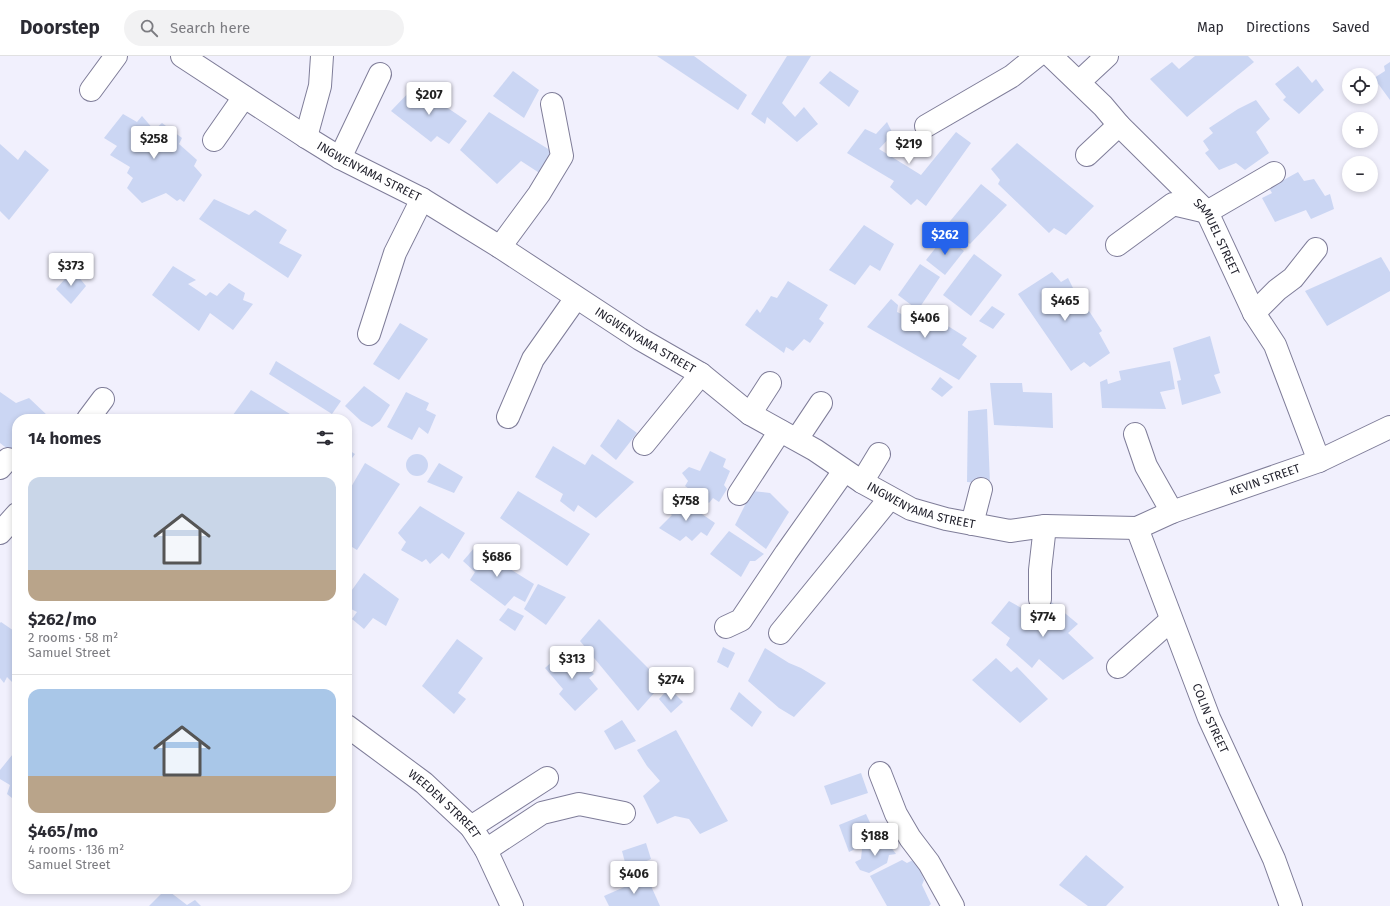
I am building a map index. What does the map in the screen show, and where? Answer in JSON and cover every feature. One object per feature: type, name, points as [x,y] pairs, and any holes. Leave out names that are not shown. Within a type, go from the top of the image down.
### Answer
[{"type":"street","points":[[91,90],[116,56]]},
{"type":"street","name":"INGWENYAMA STREET","points":[[182,56],[340,158],[422,199],[500,247],[640,339],[701,374],[750,414],[815,450],[853,476],[911,509],[946,519],[1010,531],[1045,526],[1137,528]]},
{"type":"street","points":[[306,137],[320,86],[322,56]]},
{"type":"street","points":[[926,126],[1012,76],[1037,56]]},
{"type":"street","points":[[1079,82],[1107,56]]},
{"type":"street","name":"SAMUEL STREET","points":[[1060,59],[1119,125],[1207,212],[1254,313],[1275,345],[1319,461]]},
{"type":"street","points":[[340,158],[380,74]]},
{"type":"street","points":[[214,140],[244,97]]},
{"type":"street","points":[[500,247],[539,194],[562,156],[552,104]]},
{"type":"street","points":[[1087,155],[1119,125]]},
{"type":"street","points":[[1117,245],[1173,204],[1207,212],[1274,172]]},
{"type":"street","points":[[369,334],[395,253],[422,199]]},
{"type":"street","points":[[1254,313],[1277,290],[1294,278],[1316,250]]},
{"type":"street","points":[[508,417],[533,359],[576,298]]},
{"type":"street","points":[[644,444],[701,374]]},
{"type":"street","points":[[750,414],[770,383]]},
{"type":"street","points":[[92,414],[103,399]]},
{"type":"street","points":[[739,494],[788,435],[821,402]]},
{"type":"street","name":"KEVIN STREET","points":[[1137,528],[1172,512],[1319,461],[1390,427]]},
{"type":"street","points":[[1135,434],[1146,466],[1172,512]]},
{"type":"street","points":[[726,627],[741,620],[786,553],[853,476],[879,454]]},
{"type":"street","points":[[972,524],[981,489]]},
{"type":"street","points":[[780,633],[890,498]]},
{"type":"street","points":[[1040,600],[1040,570],[1045,526]]},
{"type":"street","name":"COLIN STREET","points":[[1137,528],[1209,718],[1274,859],[1291,906]]},
{"type":"street","points":[[1118,667],[1171,620]]},
{"type":"street","name":"WEEDEN STRREET","points":[[352,733],[424,784],[471,827],[486,850],[512,906]]},
{"type":"street","points":[[880,773],[896,814],[910,838],[929,863],[952,906]]},
{"type":"street","points":[[471,827],[547,778]]},
{"type":"street","points":[[486,850],[542,813],[579,804],[624,813]]},
{"type":"building","points":[[657,56],[694,56],[747,95],[738,110]]},
{"type":"building","points":[[787,56],[811,56],[782,103],[795,117],[804,107],[818,124],[797,142],[767,117],[765,124],[751,114]]},
{"type":"building","points":[[1195,56],[1248,56],[1254,62],[1187,117],[1150,79],[1172,62],[1179,69]]},
{"type":"building","points":[[1390,62],[1390,100],[1378,84],[1378,75],[1385,71],[1384,66]]},
{"type":"building","points":[[1298,66],[1312,83],[1316,79],[1324,90],[1299,114],[1283,100],[1286,97],[1275,84]]},
{"type":"building","points":[[513,71],[539,90],[524,118],[493,96]]},
{"type":"building","points":[[830,71],[859,91],[849,107],[819,83]]},
{"type":"building","points":[[415,86],[467,121],[449,144],[437,136],[431,142],[391,111]]},
{"type":"building","points":[[1256,100],[1270,119],[1256,132],[1269,153],[1245,170],[1236,163],[1219,170],[1205,153],[1209,150],[1203,141],[1213,133],[1209,128],[1238,109]]},
{"type":"building","points":[[489,112],[553,152],[541,174],[521,161],[497,184],[460,150]]},
{"type":"building","points":[[123,114],[137,122],[142,116],[154,130],[162,123],[182,138],[179,144],[197,160],[194,166],[202,175],[184,202],[180,199],[177,201],[166,193],[142,203],[127,188],[133,178],[127,173],[130,167],[110,155],[117,146],[104,138]]},
{"type":"building","points":[[887,122],[893,134],[879,149],[921,175],[956,132],[971,143],[926,206],[917,199],[911,205],[890,187],[894,181],[847,153],[865,129],[876,134]]},
{"type":"building","points":[[1017,143],[1094,206],[1066,235],[1054,228],[1049,233],[998,184],[1000,180],[991,169]]},
{"type":"building","points":[[0,144],[18,160],[25,150],[49,170],[9,220],[0,211]]},
{"type":"building","points":[[1298,172],[1304,181],[1314,179],[1325,196],[1330,194],[1334,209],[1311,219],[1306,210],[1275,222],[1262,198],[1272,193],[1269,188]]},
{"type":"building","points":[[981,184],[1007,205],[970,244],[946,226]]},
{"type":"building","points":[[214,199],[249,215],[255,210],[287,230],[279,243],[302,255],[288,278],[199,219]]},
{"type":"building","points":[[864,225],[894,244],[880,271],[870,265],[855,285],[829,270]]},
{"type":"building","points":[[945,236],[964,251],[945,275],[926,260]]},
{"type":"building","points":[[974,254],[1002,275],[971,316],[943,295]]},
{"type":"building","points":[[1381,257],[1390,272],[1390,291],[1327,326],[1305,291]]},
{"type":"building","points":[[920,264],[940,277],[918,310],[898,295]]},
{"type":"building","points":[[173,266],[196,280],[188,284],[206,296],[210,292],[217,296],[229,283],[245,293],[243,300],[253,304],[233,330],[210,313],[199,331],[152,295]]},
{"type":"building","points":[[73,270],[86,286],[71,304],[56,289]]},
{"type":"building","points":[[1052,272],[1061,282],[1068,278],[1076,294],[1073,296],[1084,313],[1089,311],[1102,331],[1099,333],[1110,353],[1090,367],[1084,362],[1071,371],[1018,294]]},
{"type":"building","points":[[788,281],[828,305],[819,319],[824,323],[810,343],[804,339],[793,351],[786,347],[784,353],[745,325],[757,309],[760,313],[771,296],[777,298]]},
{"type":"building","points":[[891,299],[898,305],[897,312],[906,316],[909,314],[917,317],[924,311],[967,338],[962,345],[977,356],[959,380],[867,327]]},
{"type":"building","points":[[992,306],[1005,314],[993,329],[979,321]]},
{"type":"building","points":[[400,323],[428,339],[399,380],[373,364]]},
{"type":"building","points":[[1210,336],[1220,373],[1214,375],[1221,393],[1182,405],[1177,381],[1181,380],[1173,348]]},
{"type":"building","points":[[276,361],[341,401],[332,414],[269,374]]},
{"type":"building","points":[[1170,361],[1175,389],[1160,392],[1166,409],[1102,408],[1100,382],[1107,379],[1108,384],[1121,380],[1119,371]]},
{"type":"building","points":[[940,377],[953,387],[942,397],[931,389]]},
{"type":"building","points":[[990,383],[1022,383],[1023,392],[1052,393],[1053,428],[994,425]]},
{"type":"building","points":[[364,386],[390,405],[380,421],[372,427],[361,421],[345,406]]},
{"type":"building","points":[[251,390],[290,414],[234,414]]},
{"type":"building","points":[[0,392],[16,403],[29,398],[46,414],[12,414],[12,452],[0,443]]},
{"type":"building","points":[[406,392],[429,403],[426,410],[436,415],[428,434],[419,427],[412,440],[387,427]]},
{"type":"building","points":[[987,409],[990,484],[967,482],[968,411]]},
{"type":"building","points":[[618,419],[637,433],[616,460],[600,446]]},
{"type":"building","points":[[553,446],[585,465],[592,454],[634,482],[596,518],[578,505],[574,512],[560,501],[563,494],[535,477]]},
{"type":"building","points":[[710,451],[726,459],[723,467],[730,471],[724,485],[727,489],[719,502],[713,498],[709,503],[685,486],[688,481],[682,473],[689,467],[700,471]]},
{"type":"building","points":[[413,454],[421,454],[428,461],[428,469],[421,476],[413,476],[406,469],[406,461]]},
{"type":"building","points":[[365,463],[400,484],[357,550],[352,547],[352,485]]},
{"type":"building","points":[[439,463],[463,477],[454,493],[427,482]]},
{"type":"building","points":[[518,491],[590,534],[567,566],[500,518]]},
{"type":"building","points":[[752,491],[770,493],[789,512],[766,549],[735,525]]},
{"type":"building","points":[[677,497],[715,523],[707,536],[701,532],[692,541],[686,536],[680,541],[659,528],[672,515],[666,510]]},
{"type":"building","points":[[420,506],[465,533],[449,559],[442,553],[430,564],[426,559],[422,562],[401,550],[406,542],[398,533]]},
{"type":"building","points":[[729,531],[764,554],[755,561],[750,561],[741,577],[710,554]]},
{"type":"building","points":[[475,547],[534,584],[525,602],[514,596],[505,606],[470,580],[475,572],[463,561]]},
{"type":"building","points":[[364,573],[399,599],[386,626],[373,618],[364,629],[352,619],[357,612],[352,610],[352,590]]},
{"type":"building","points":[[538,584],[566,597],[546,625],[524,609]]},
{"type":"building","points":[[1049,600],[1078,624],[1068,633],[1094,658],[1063,680],[1039,659],[1032,668],[1006,645],[1010,638],[991,623],[1009,601],[1032,614]]},
{"type":"building","points":[[508,608],[524,616],[515,631],[499,620]]},
{"type":"building","points":[[599,619],[663,683],[638,711],[580,641]]},
{"type":"building","points":[[1,622],[12,630],[12,682],[7,677],[4,683],[0,678]]},
{"type":"building","points":[[457,639],[483,658],[458,693],[466,699],[454,714],[422,686]]},
{"type":"building","points":[[723,647],[735,653],[728,668],[717,662]]},
{"type":"building","points":[[765,648],[826,683],[794,717],[779,708],[748,681]]},
{"type":"building","points":[[564,651],[576,665],[581,661],[594,674],[589,678],[598,689],[575,711],[559,694],[563,689],[545,668]]},
{"type":"building","points":[[996,658],[1011,672],[1017,667],[1048,699],[1020,723],[972,680]]},
{"type":"building","points":[[669,688],[683,702],[671,713],[659,699]]},
{"type":"building","points":[[739,692],[762,712],[752,727],[730,709]]},
{"type":"building","points":[[622,720],[636,741],[615,750],[604,731]]},
{"type":"building","points":[[676,730],[728,821],[700,834],[689,819],[675,816],[657,824],[643,796],[660,781],[647,766],[637,750]]},
{"type":"building","points":[[12,755],[12,798],[7,794],[10,785],[0,779],[0,770]]},
{"type":"building","points":[[861,773],[868,793],[831,805],[824,786]]},
{"type":"building","points":[[866,814],[877,838],[849,852],[839,825]]},
{"type":"building","points":[[887,842],[896,854],[889,855],[887,863],[869,873],[860,870],[855,862],[861,859],[862,849],[871,844]]},
{"type":"building","points":[[646,843],[651,859],[627,870],[622,851]]},
{"type":"building","points":[[1086,855],[1124,887],[1106,906],[1088,906],[1059,885]]},
{"type":"building","points":[[915,859],[924,880],[922,885],[931,904],[929,906],[887,906],[870,876],[902,860],[907,863]]},
{"type":"building","points":[[647,877],[660,906],[609,906],[604,896]]},
{"type":"building","points":[[161,894],[173,894],[187,905],[195,900],[201,906],[149,906]]}]
